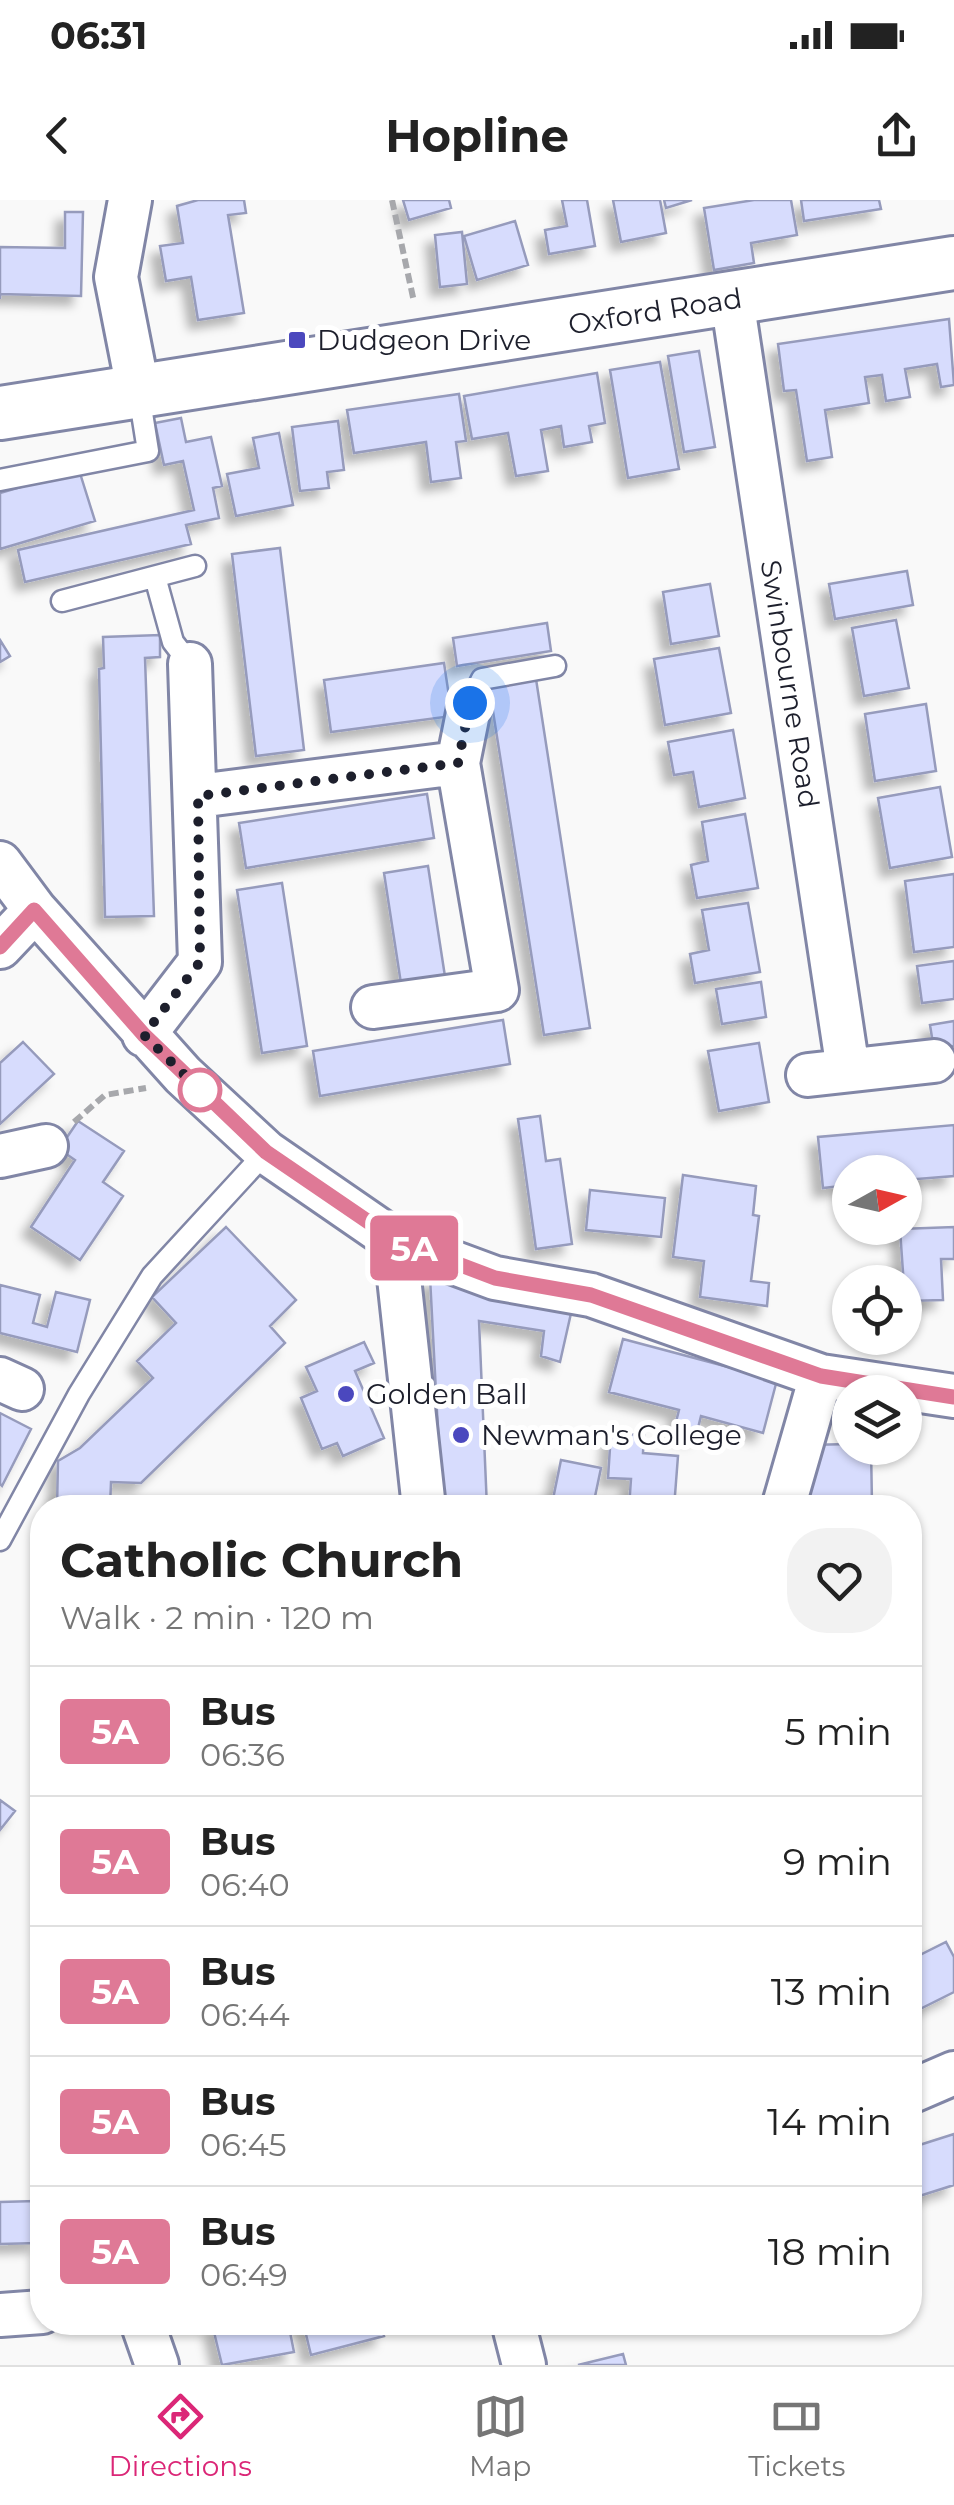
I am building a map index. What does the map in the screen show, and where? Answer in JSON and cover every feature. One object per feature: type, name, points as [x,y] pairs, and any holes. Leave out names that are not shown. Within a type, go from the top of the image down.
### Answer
[{"type":"street","points":[[130,200],[116,277],[139,394]]},
{"type":"street","name":"Oxford Road","points":[[0,413],[732,299],[902,268],[954,263]]},
{"type":"street","name":"Swinbourne Road","points":[[732,299],[828,1072],[934,1061]]},
{"type":"street","points":[[144,1035],[200,962],[198,796],[190,664]]},
{"type":"street","points":[[373,1008],[496,990],[458,763],[470,703]]},
{"type":"street","points":[[198,796],[458,763]]},
{"type":"street","points":[[0,864],[34,910],[184,1075],[266,1152],[395,1240],[495,1278],[591,1295],[821,1376],[954,1396]]},
{"type":"street","points":[[0,948],[34,910]]},
{"type":"street","points":[[0,1156],[46,1146]]},
{"type":"street","points":[[395,1240],[423,1495]]},
{"type":"street","points":[[787,1495],[821,1376]]},
{"type":"street","points":[[922,2087],[954,2073]]},
{"type":"street","points":[[0,2315],[30,2313]]},
{"type":"street","points":[[147,2335],[157,2365]]},
{"type":"street","points":[[516,2335],[524,2365]]},
{"type":"lane","points":[[0,480],[148,451],[139,394]]},
{"type":"lane","points":[[62,601],[195,566]]},
{"type":"lane","points":[[155,577],[173,642],[190,664]]},
{"type":"lane","points":[[470,703],[482,678],[554,666]]},
{"type":"lane","points":[[0,1540],[79,1394],[152,1276],[266,1152]]},
{"type":"path","points":[[392,200],[424,348]]},
{"type":"path","points":[[46,1146],[105,1095],[156,1087],[184,1075]]},
{"type":"building","points":[[198,200],[244,200],[246,213],[228,215],[244,313],[198,320],[191,277],[166,281],[160,246],[183,243],[177,206]]},
{"type":"building","points":[[403,200],[449,200],[451,208],[409,220]]},
{"type":"building","points":[[562,200],[587,200],[595,246],[549,254],[545,230],[567,226]]},
{"type":"building","points":[[613,200],[660,200],[666,233],[621,242]]},
{"type":"building","points":[[664,200],[692,200],[666,208]]},
{"type":"building","points":[[754,200],[791,200],[797,235],[751,243],[754,263],[714,270],[704,208]]},
{"type":"building","points":[[801,200],[879,200],[881,209],[804,221]]},
{"type":"building","points":[[65,212],[83,212],[81,296],[0,294],[0,247],[65,248]]},
{"type":"building","points":[[515,221],[528,265],[477,280],[464,236]]},
{"type":"building","points":[[462,232],[467,284],[440,287],[435,235]]},
{"type":"building","points":[[949,319],[954,385],[941,387],[937,364],[905,369],[910,397],[886,401],[882,375],[865,377],[869,403],[825,410],[832,457],[807,461],[796,390],[784,391],[778,344]]},
{"type":"building","points":[[699,351],[715,447],[684,452],[668,356]]},
{"type":"building","points":[[660,362],[679,469],[628,478],[610,370]]},
{"type":"building","points":[[597,373],[605,423],[589,426],[592,442],[564,447],[561,426],[541,430],[548,471],[516,476],[508,433],[472,439],[464,396]]},
{"type":"building","points":[[459,394],[466,441],[456,442],[461,478],[431,482],[426,442],[354,453],[347,410]]},
{"type":"building","points":[[181,418],[186,442],[211,437],[222,486],[213,488],[219,518],[186,525],[191,544],[25,582],[18,550],[194,510],[183,461],[164,465],[155,423]]},
{"type":"building","points":[[338,421],[344,470],[327,472],[329,488],[300,491],[292,427]]},
{"type":"building","points":[[279,433],[293,505],[236,516],[227,474],[259,468],[253,438]]},
{"type":"building","points":[[79,470],[95,521],[0,549],[0,493]]},
{"type":"building","points":[[280,548],[304,750],[256,756],[232,554]]},
{"type":"building","points":[[907,571],[913,605],[835,619],[829,584]]},
{"type":"building","points":[[710,584],[719,636],[671,644],[663,592]]},
{"type":"building","points":[[896,620],[909,688],[864,696],[852,628]]},
{"type":"building","points":[[547,623],[551,651],[457,666],[453,638]]},
{"type":"building","points":[[160,635],[160,657],[145,658],[154,916],[105,917],[99,669],[104,668],[103,637]]},
{"type":"building","points":[[0,640],[10,656],[0,662]]},
{"type":"building","points":[[719,648],[731,713],[665,725],[654,659]]},
{"type":"building","points":[[444,663],[452,716],[331,732],[324,680]]},
{"type":"building","points":[[536,679],[590,1028],[544,1035],[489,686]]},
{"type":"building","points":[[926,704],[936,771],[875,781],[865,714]]},
{"type":"building","points":[[733,730],[745,798],[699,807],[693,772],[674,775],[668,742]]},
{"type":"building","points":[[940,787],[952,857],[890,868],[878,798]]},
{"type":"building","points":[[427,794],[434,838],[246,868],[239,823]]},
{"type":"building","points":[[745,814],[758,888],[697,898],[691,865],[708,861],[702,822]]},
{"type":"building","points":[[428,866],[446,983],[402,990],[384,873]]},
{"type":"building","points":[[954,874],[954,947],[914,952],[905,881]]},
{"type":"building","points":[[282,883],[307,1046],[262,1053],[237,890]]},
{"type":"building","points":[[748,903],[760,972],[695,983],[690,954],[709,950],[702,910]]},
{"type":"building","points":[[954,961],[954,999],[922,1003],[917,966]]},
{"type":"building","points":[[761,982],[766,1017],[722,1024],[716,989]]},
{"type":"building","points":[[503,1020],[510,1064],[320,1096],[313,1051]]},
{"type":"building","points":[[954,1021],[954,1046],[934,1050],[930,1025]]},
{"type":"building","points":[[23,1042],[54,1074],[0,1124],[0,1063]]},
{"type":"building","points":[[759,1043],[769,1102],[719,1111],[708,1051]]},
{"type":"building","points":[[540,1116],[546,1161],[560,1159],[572,1244],[536,1249],[518,1119]]},
{"type":"building","points":[[78,1121],[124,1151],[103,1182],[123,1196],[80,1260],[31,1227],[75,1160],[59,1149]]},
{"type":"building","points":[[954,1125],[954,1176],[922,1179],[922,1155],[832,1155],[832,1187],[823,1188],[818,1137]]},
{"type":"building","points":[[683,1175],[756,1186],[753,1215],[759,1216],[751,1281],[769,1283],[767,1306],[700,1297],[704,1261],[673,1257]]},
{"type":"building","points":[[590,1190],[665,1198],[661,1237],[586,1230]]},
{"type":"building","points":[[226,1227],[296,1300],[270,1326],[285,1343],[141,1483],[111,1482],[110,1495],[57,1495],[58,1461],[80,1448],[153,1378],[137,1361],[176,1323],[152,1297]]},
{"type":"building","points":[[954,1227],[954,1259],[941,1259],[943,1300],[922,1301],[922,1265],[902,1265],[901,1245],[922,1245],[922,1228]]},
{"type":"building","name":"Newman's College","points":[[430,1277],[574,1300],[560,1362],[541,1356],[544,1331],[479,1321],[486,1495],[441,1495]]},
{"type":"building","points":[[0,1285],[40,1295],[33,1323],[47,1327],[56,1292],[90,1300],[77,1352],[0,1333]]},
{"type":"building","points":[[623,1339],[777,1380],[763,1433],[701,1416],[696,1436],[674,1430],[679,1410],[609,1392]]},
{"type":"building","points":[[364,1342],[374,1363],[355,1371],[384,1438],[343,1456],[337,1443],[322,1449],[301,1398],[317,1391],[306,1367]]},
{"type":"building","points":[[0,1413],[31,1429],[2,1486],[0,1484]]},
{"type":"building","points":[[611,1433],[644,1435],[643,1453],[678,1456],[675,1495],[630,1495],[631,1479],[608,1478]]},
{"type":"building","points":[[832,1444],[832,1465],[871,1465],[872,1495],[810,1495],[809,1445]]},
{"type":"building","points":[[561,1460],[601,1468],[595,1495],[554,1495]]},
{"type":"building","points":[[0,1800],[15,1811],[0,1830]]},
{"type":"building","points":[[946,1942],[954,1957],[954,1992],[922,2008],[922,1954]]},
{"type":"building","points":[[954,2134],[954,2185],[922,2195],[922,2144]]},
{"type":"building","points":[[30,2201],[30,2243],[0,2244],[0,2202]]},
{"type":"building","points":[[215,2335],[291,2335],[294,2352],[222,2365]]},
{"type":"building","points":[[306,2335],[384,2336],[311,2355]]},
{"type":"building","points":[[623,2354],[626,2365],[578,2365]]},
{"type":"bus line","name":"5A","points":[[0,947],[34,910],[144,1035],[266,1152],[395,1240],[495,1278],[591,1295],[821,1376],[954,1397]]},
{"type":"place","name":"Dudgeon Drive","points":[[297,340]]},
{"type":"place","name":"Golden Ball","points":[[346,1394]]},
{"type":"place","name":"Newman's College","points":[[461,1435]]},
{"type":"route","points":[[200,1090],[211,1101],[144,1035],[200,962],[198,796],[458,763],[470,703]]}]
